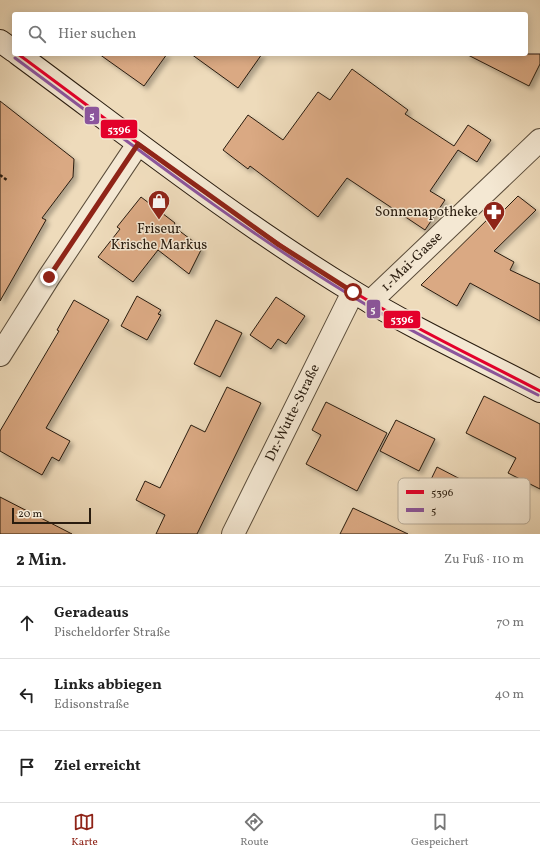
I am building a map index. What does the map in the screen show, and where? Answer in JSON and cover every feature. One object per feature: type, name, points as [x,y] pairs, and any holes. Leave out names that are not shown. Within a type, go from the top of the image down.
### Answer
[{"type":"street","points":[[0,41],[12,50]]},
{"type":"street","points":[[21,56],[138,144],[279,245],[361,297],[540,391]]},
{"type":"street","name":"1.-Mai-Gasse","points":[[361,297],[540,140]]},
{"type":"street","points":[[0,355],[49,277],[138,144]]},
{"type":"street","name":"Dr.-Wutte-Straße","points":[[233,534],[361,297]]},
{"type":"path","points":[[0,175],[7,180]]},
{"type":"building","points":[[528,54],[540,54],[540,64],[529,86],[470,56],[528,56]]},
{"type":"building","points":[[102,56],[166,56],[144,86]]},
{"type":"building","points":[[194,56],[261,56],[238,88]]},
{"type":"building","points":[[352,69],[408,110],[405,114],[454,146],[468,125],[491,140],[477,162],[458,150],[430,191],[445,200],[425,230],[347,178],[318,217],[250,166],[248,169],[223,150],[248,115],[283,140],[318,92],[330,100]]},
{"type":"building","points":[[0,101],[74,159],[73,177],[42,218],[46,220],[0,301]]},
{"type":"building","name":"Sonnenapotheke","points":[[518,196],[536,210],[494,251],[514,262],[510,270],[540,284],[540,321],[470,283],[457,306],[421,285],[497,210],[501,213]]},
{"type":"building","points":[[141,197],[175,223],[173,226],[202,248],[189,274],[158,250],[133,282],[98,257],[120,229],[117,227]]},
{"type":"building","points":[[137,296],[161,310],[158,314],[161,315],[147,340],[121,326]]},
{"type":"building","points":[[276,297],[305,316],[286,344],[278,339],[271,349],[250,335]]},
{"type":"building","points":[[74,300],[109,320],[46,428],[70,441],[59,461],[52,457],[42,475],[0,451],[0,431],[59,331],[57,330]]},
{"type":"building","points":[[216,320],[242,333],[220,377],[194,364]]},
{"type":"building","points":[[227,387],[261,403],[197,534],[156,534],[165,515],[136,500],[145,481],[160,488],[191,425],[205,432]]},
{"type":"building","points":[[484,396],[540,424],[540,489],[530,484],[530,478],[518,478],[508,473],[516,458],[466,433]]},
{"type":"building","points":[[326,402],[387,433],[357,491],[306,464],[321,435],[312,430]]},
{"type":"building","points":[[396,420],[435,439],[419,471],[380,451]]},
{"type":"building","points":[[437,467],[458,478],[432,478]]},
{"type":"building","points":[[0,497],[72,534],[0,534]]},
{"type":"building","points":[[353,508],[408,534],[340,534]]},
{"type":"transit line","name":"5396","points":[[21,56],[224,206],[309,264],[398,318],[540,391]]},
{"type":"transit line","name":"5","points":[[15,58],[180,180],[307,268],[396,322],[538,395]]},
{"type":"place","name":"Friseur Krische Markus","points":[[159,220]]},
{"type":"place","name":"Sonnenapotheke","points":[[494,232]]},
{"type":"route","points":[[49,277],[138,144],[279,245],[353,292]]}]
